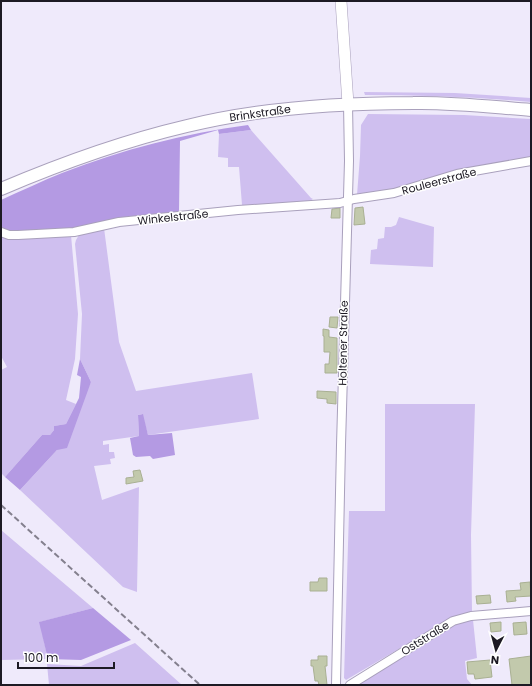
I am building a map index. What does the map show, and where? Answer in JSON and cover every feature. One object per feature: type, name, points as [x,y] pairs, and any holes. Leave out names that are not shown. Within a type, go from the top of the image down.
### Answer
[{"type":"main road","name":"Holtener Straße","points":[[341,1],[348,104]]},
{"type":"main road","name":"Brinkstraße","points":[[1,189],[85,155],[136,139],[189,125],[234,117],[296,108],[348,104],[414,102],[531,110]]},
{"type":"street","name":"Holtener Straße","points":[[336,685],[349,161],[348,104]]},
{"type":"street","name":"Rouleerstraße","points":[[347,201],[394,193],[457,174],[531,161]]},
{"type":"street","name":"Winkelstraße","points":[[1,232],[18,235],[74,232],[119,222],[238,210],[340,203],[347,201]]},
{"type":"street","name":"Oststraße","points":[[350,685],[453,621],[471,616],[531,611]]},
{"type":"shaded area","points":[[364,92],[455,93],[531,98],[531,102],[406,95],[365,95]]},
{"type":"shaded area","points":[[368,114],[464,115],[531,119],[531,158],[386,191],[357,195],[361,125]]},
{"type":"shaded area","points":[[248,125],[251,130],[219,134],[218,130],[180,141],[179,212],[68,231],[8,232],[1,229],[1,200],[54,176],[107,157],[154,143],[224,128]]},
{"type":"shaded area","points":[[251,130],[313,199],[306,203],[242,205],[239,167],[228,167],[228,158],[218,157],[219,134]]},
{"type":"shaded area","points":[[399,217],[434,227],[433,267],[370,264],[371,250],[377,249],[378,239],[384,238],[385,227],[396,225]]},
{"type":"shaded area","points":[[104,228],[119,342],[136,391],[252,373],[259,419],[148,435],[142,414],[138,415],[139,436],[103,441],[103,445],[109,444],[109,452],[114,452],[115,458],[110,459],[111,464],[94,466],[102,500],[139,487],[137,592],[123,587],[20,490],[57,450],[91,382],[80,359],[82,314],[75,244],[79,235]]},
{"type":"shaded area","points":[[1,234],[71,235],[78,314],[75,359],[66,400],[76,404],[66,424],[54,426],[54,430],[50,435],[42,435],[5,477],[1,473],[1,370],[7,367],[1,356]]},
{"type":"shaded area","points":[[80,359],[91,382],[67,448],[57,450],[20,490],[5,477],[42,435],[50,435],[54,430],[54,426],[66,424],[79,398],[81,377],[77,375]]},
{"type":"shaded area","points":[[385,404],[475,404],[471,535],[472,612],[453,617],[346,680],[344,678],[349,511],[385,511]]},
{"type":"shaded area","points":[[143,414],[148,435],[172,433],[175,455],[153,459],[150,456],[136,457],[133,455],[130,438],[139,436],[138,415]]},
{"type":"shaded area","points":[[1,530],[93,608],[40,622],[48,659],[1,660]]},
{"type":"shaded area","points":[[93,608],[131,640],[81,660],[48,659],[39,622]]},
{"type":"shaded area","points":[[473,620],[477,658],[465,661],[467,679],[472,685],[357,685],[457,622]]},
{"type":"shaded area","points":[[135,643],[182,685],[49,685],[47,664],[81,666]]},
{"type":"building","points":[[363,207],[365,224],[354,225],[355,208]]},
{"type":"building","points":[[340,208],[340,218],[331,218],[332,209]]},
{"type":"building","points":[[330,317],[338,317],[337,328],[329,327]]},
{"type":"building","points":[[323,329],[329,330],[329,337],[337,338],[337,373],[325,373],[325,364],[329,364],[330,352],[324,352]]},
{"type":"building","points":[[317,391],[336,392],[336,404],[327,403],[327,399],[317,398]]},
{"type":"building","points":[[140,470],[143,481],[126,484],[126,478],[134,477],[133,471]]},
{"type":"building","points":[[319,578],[327,578],[327,591],[310,591],[310,582],[318,582]]},
{"type":"building","points":[[530,582],[531,596],[515,597],[516,601],[507,602],[506,591],[521,590],[520,583]]},
{"type":"building","points":[[490,595],[491,603],[477,604],[476,596]]},
{"type":"building","points":[[501,622],[501,631],[491,632],[490,623]]},
{"type":"building","points":[[526,622],[527,634],[514,635],[513,623]]},
{"type":"building","points":[[318,656],[327,656],[327,666],[325,666],[327,685],[319,685],[318,681],[315,681],[311,660],[318,660]]},
{"type":"building","points":[[531,656],[531,685],[512,685],[509,659]]},
{"type":"building","points":[[490,660],[492,677],[475,679],[474,674],[468,674],[467,662]]},
{"type":"railway","points":[[1,505],[200,685]]}]
